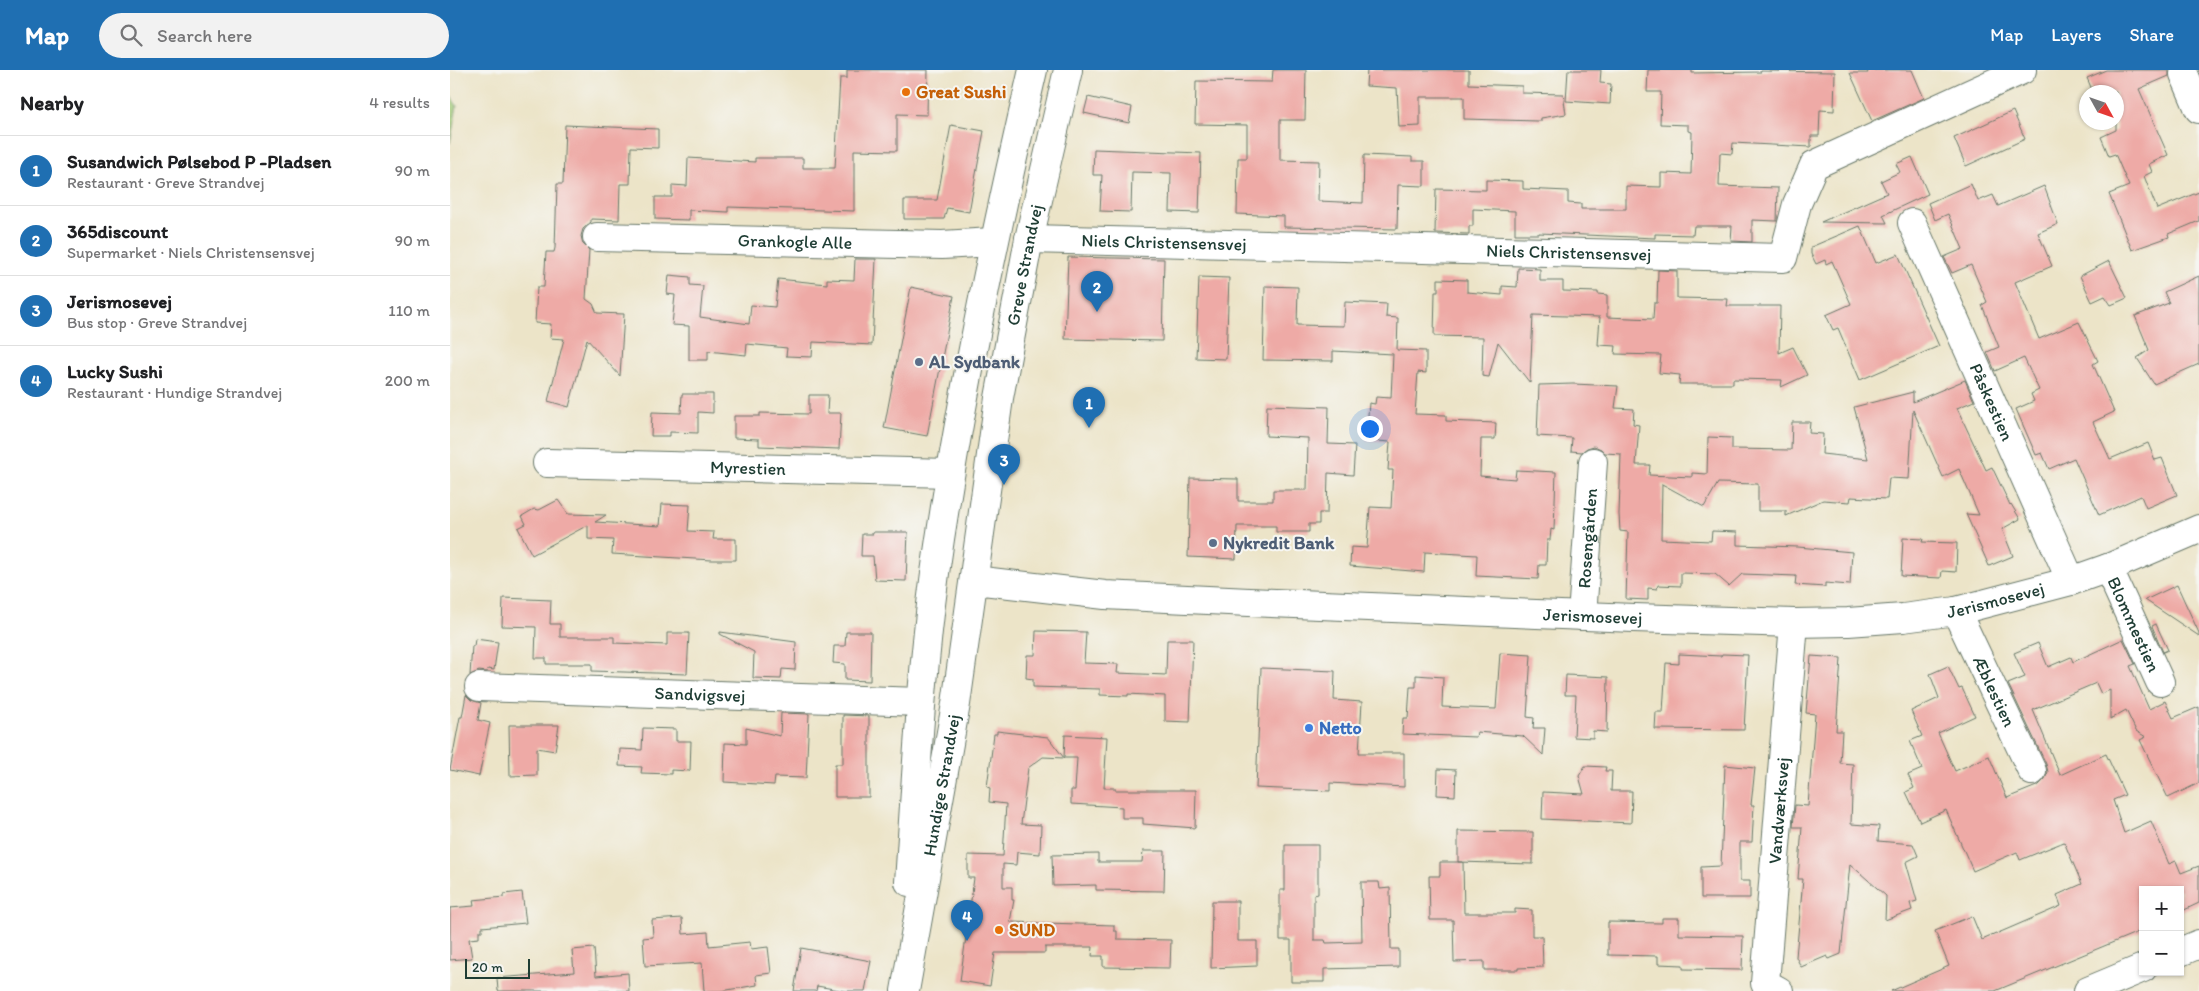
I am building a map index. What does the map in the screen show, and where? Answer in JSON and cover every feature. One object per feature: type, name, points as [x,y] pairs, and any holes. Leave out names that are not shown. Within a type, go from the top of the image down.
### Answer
[{"type":"street","name":"Greve Strandvej","points":[[935,576],[950,473],[993,242],[1033,70]]},
{"type":"street","name":"Greve Strandvej","points":[[974,580],[999,398],[1029,239],[1068,70]]},
{"type":"street","name":"Niels Christensensvej","points":[[1029,239],[1783,258],[1797,204],[1814,165],[2022,70]]},
{"type":"street","points":[[2184,74],[2199,109]]},
{"type":"street","name":"Påskestien","points":[[1912,223],[2071,581]]},
{"type":"street","name":"Grankogle Alle","points":[[597,237],[942,245],[993,242]]},
{"type":"street","name":"Rosengården","points":[[1582,616],[1593,462]]},
{"type":"street","name":"Myrestien","points":[[547,463],[950,473]]},
{"type":"street","name":"Jerismosevej","points":[[935,576],[1105,594],[1582,616],[1794,623],[1903,618],[1956,611],[2071,581],[2108,568],[2199,529]]},
{"type":"street","name":"Blommestien","points":[[2108,568],[2160,682]]},
{"type":"street","name":"Hundige Strandvej","points":[[904,991],[921,702],[935,576]]},
{"type":"street","name":"Hundige Strandvej","points":[[904,991],[956,704],[974,580]]},
{"type":"street","name":"Æblestien","points":[[1956,611],[2032,771]]},
{"type":"street","name":"Vandværksvej","points":[[1779,991],[1765,982],[1794,623]]},
{"type":"street","name":"Sandvigsvej","points":[[479,686],[921,702]]},
{"type":"street","points":[[2184,950],[2199,944]]},
{"type":"street","points":[[2088,991],[2139,970]]},
{"type":"green space","points":[[450,95],[457,106],[450,143]]},
{"type":"building","points":[[847,70],[928,70],[927,115],[897,114],[897,151],[854,150],[854,211],[728,207],[728,212],[689,210],[689,220],[655,219],[655,197],[672,197],[672,185],[687,186],[688,158],[755,162],[755,158],[803,158],[803,168],[835,168],[840,78],[847,78]]},
{"type":"building","points":[[1273,70],[1306,70],[1305,120],[1280,120],[1280,160],[1319,161],[1318,201],[1363,203],[1364,155],[1412,157],[1412,161],[1424,161],[1424,186],[1398,185],[1397,229],[1284,227],[1284,216],[1237,214],[1238,158],[1247,158],[1247,125],[1195,124],[1196,81],[1272,82]]},
{"type":"building","points":[[1367,70],[1469,70],[1469,84],[1522,86],[1522,93],[1563,94],[1566,114],[1541,118],[1541,121],[1464,119],[1464,97],[1420,97],[1420,126],[1399,127],[1397,88],[1366,86]]},
{"type":"building","points":[[1568,70],[1601,70],[1600,83],[1611,84],[1610,104],[1566,101]]},
{"type":"building","points":[[1648,70],[1692,70],[1692,73],[1761,71],[1835,72],[1834,111],[1820,110],[1819,136],[1811,136],[1811,147],[1733,143],[1732,154],[1720,153],[1719,186],[1778,188],[1777,221],[1752,220],[1752,242],[1731,241],[1732,226],[1694,226],[1693,235],[1655,234],[1655,238],[1539,233],[1515,234],[1515,211],[1473,209],[1473,226],[1469,226],[1469,234],[1435,233],[1436,189],[1486,190],[1486,180],[1523,181],[1523,189],[1568,191],[1568,203],[1581,204],[1581,209],[1626,209],[1626,186],[1661,187],[1661,173],[1691,174],[1692,132],[1688,131],[1688,125],[1660,124],[1661,92],[1647,92]]},
{"type":"building","points":[[1867,70],[1912,70],[1924,98],[1872,121],[1850,73],[1868,73]]},
{"type":"building","points":[[2106,70],[2169,70],[2169,76],[2139,89],[2168,155],[2149,164],[2152,172],[2144,176],[2157,209],[2199,192],[2199,221],[2168,234],[2169,237],[2132,250],[2109,194],[2129,186],[2115,154],[2109,156],[2101,137],[2116,130],[2124,130],[2124,85],[2090,85],[2087,78]]},
{"type":"building","points":[[1088,97],[1132,107],[1129,123],[1084,113]]},
{"type":"building","points":[[2013,111],[2025,139],[1966,166],[1954,138]]},
{"type":"building","points":[[565,125],[658,129],[658,148],[631,147],[630,184],[620,184],[619,220],[591,219],[591,222],[583,229],[581,236],[583,244],[589,250],[586,299],[593,304],[597,313],[624,314],[620,376],[587,339],[569,407],[548,401],[564,339],[550,338],[551,324],[535,323],[537,287],[544,287],[546,252],[554,252],[555,248],[557,184],[563,184]]},
{"type":"building","points":[[951,125],[984,131],[969,212],[947,208],[944,219],[904,219],[904,200],[937,200]]},
{"type":"building","points":[[1094,149],[1201,153],[1199,213],[1170,212],[1171,173],[1132,172],[1131,212],[1100,211],[1102,175],[1093,175]]},
{"type":"building","points":[[1912,157],[1928,194],[1883,215],[1887,223],[1821,222],[1887,193],[1881,181],[1900,172],[1896,164]]},
{"type":"building","points":[[1971,184],[1978,201],[1993,195],[1998,206],[2044,186],[2058,224],[2038,233],[2052,266],[2015,282],[2039,339],[2079,322],[2098,361],[2093,364],[2114,412],[2093,422],[2110,459],[2148,443],[2155,460],[2162,458],[2177,495],[2146,508],[2141,496],[2099,515],[2074,458],[2049,469],[2042,453],[2036,455],[2016,409],[2034,401],[2031,394],[2039,390],[2024,358],[1995,371],[1987,352],[1999,347],[1982,305],[1987,302],[1971,265],[1952,273],[1944,257],[1963,249],[1948,214],[1935,220],[1928,203]]},
{"type":"building","points":[[1860,226],[1876,263],[1898,254],[1939,346],[1860,380],[1838,328],[1833,330],[1826,315],[1851,304],[1832,261],[1826,264],[1825,260],[1816,264],[1811,254],[1811,247]]},
{"type":"building","points":[[1068,257],[1164,259],[1162,341],[1065,339]]},
{"type":"building","points":[[855,259],[876,259],[872,345],[813,342],[812,357],[786,356],[787,348],[747,344],[746,355],[708,351],[708,360],[689,360],[689,326],[672,325],[675,295],[667,294],[669,275],[690,277],[690,285],[703,286],[700,317],[749,324],[751,305],[775,307],[778,279],[827,284],[827,279],[854,280]]},
{"type":"building","points":[[2109,261],[2127,298],[2111,305],[2105,296],[2092,302],[2080,276]]},
{"type":"building","points":[[1518,268],[1540,269],[1540,281],[1563,281],[1563,291],[1598,292],[1598,294],[1607,295],[1607,317],[1653,319],[1654,303],[1657,303],[1658,270],[1677,271],[1677,298],[1728,299],[1727,306],[1780,306],[1779,353],[1793,347],[1807,375],[1781,387],[1782,380],[1733,379],[1733,384],[1679,384],[1680,375],[1659,373],[1661,355],[1615,354],[1616,346],[1598,345],[1600,317],[1533,315],[1530,383],[1498,342],[1489,377],[1482,376],[1483,337],[1434,336],[1435,292],[1438,292],[1438,279],[1467,280],[1467,292],[1502,295],[1502,286],[1517,287]]},
{"type":"building","points":[[2199,276],[2199,364],[2154,384],[2137,358],[2149,350],[2135,316],[2169,303],[2164,292]]},
{"type":"building","points":[[1199,277],[1229,278],[1226,359],[1196,358]]},
{"type":"building","points":[[1265,286],[1298,287],[1297,325],[1344,326],[1345,302],[1387,304],[1386,317],[1398,318],[1397,350],[1426,351],[1426,373],[1418,372],[1415,414],[1446,415],[1446,421],[1496,423],[1495,439],[1481,439],[1480,476],[1515,479],[1516,470],[1556,472],[1554,530],[1551,529],[1550,540],[1547,540],[1546,565],[1539,565],[1538,579],[1476,576],[1477,555],[1425,552],[1424,572],[1350,566],[1351,547],[1367,548],[1370,507],[1391,508],[1393,470],[1388,470],[1390,442],[1366,440],[1369,403],[1375,404],[1376,397],[1391,398],[1393,354],[1333,351],[1333,361],[1263,360]]},
{"type":"building","name":"AL Sydbank","points":[[911,287],[954,296],[927,436],[884,428]]},
{"type":"building","points":[[1965,380],[1974,401],[1957,408],[1986,470],[1992,467],[2010,505],[2020,519],[2002,529],[2013,556],[1989,566],[1966,514],[1979,515],[1959,469],[1943,477],[1913,410],[1909,479],[1889,478],[1887,499],[1851,497],[1850,502],[1823,500],[1786,516],[1786,511],[1758,511],[1758,484],[1718,483],[1704,507],[1662,484],[1661,539],[1711,541],[1712,531],[1737,532],[1737,545],[1798,547],[1852,552],[1850,585],[1825,583],[1825,587],[1795,585],[1796,576],[1742,574],[1729,586],[1715,574],[1681,573],[1681,586],[1658,585],[1657,589],[1648,588],[1648,600],[1626,599],[1628,532],[1620,531],[1621,454],[1605,453],[1594,446],[1582,452],[1571,451],[1572,438],[1537,436],[1539,385],[1618,386],[1615,408],[1634,409],[1633,424],[1639,425],[1636,465],[1650,465],[1649,475],[1692,477],[1692,473],[1707,474],[1708,437],[1732,438],[1732,449],[1791,450],[1792,422],[1810,422],[1809,433],[1823,434],[1822,454],[1868,459],[1854,407],[1913,392],[1913,402]]},
{"type":"building","points":[[682,394],[713,394],[713,413],[698,412],[698,433],[670,432],[670,436],[651,436],[652,412],[681,413]]},
{"type":"building","points":[[809,395],[828,395],[827,413],[841,413],[839,449],[759,446],[759,439],[734,438],[734,416],[760,416],[760,413],[809,414]]},
{"type":"building","points":[[1267,405],[1329,407],[1328,444],[1355,445],[1353,475],[1328,473],[1327,513],[1319,513],[1319,524],[1309,524],[1309,532],[1276,532],[1276,526],[1237,526],[1236,559],[1188,557],[1190,478],[1238,479],[1238,501],[1273,501],[1273,490],[1307,490],[1308,438],[1266,436]]},
{"type":"building","points":[[558,500],[568,514],[606,515],[595,522],[660,526],[662,504],[690,505],[688,531],[714,532],[713,539],[736,539],[736,560],[612,554],[613,540],[588,539],[588,525],[532,555],[518,528],[526,524],[522,516],[534,509],[539,510]]},
{"type":"building","points":[[873,532],[908,532],[906,581],[875,580],[873,556],[861,556],[862,534],[873,534]]},
{"type":"building","points":[[1903,538],[1923,539],[1922,542],[1957,543],[1956,572],[1942,571],[1941,578],[1901,576]]},
{"type":"building","points":[[2177,585],[2199,633],[2199,636],[2145,600]]},
{"type":"building","points":[[503,598],[551,600],[550,624],[560,624],[560,637],[614,637],[614,643],[667,645],[667,633],[689,633],[687,674],[592,671],[592,664],[546,664],[546,658],[535,658],[536,627],[502,626]]},
{"type":"building","points":[[2156,624],[2168,650],[2163,652],[2152,626]]},
{"type":"building","points":[[1036,631],[1086,632],[1084,663],[1118,664],[1117,673],[1166,675],[1167,640],[1193,640],[1190,722],[1165,721],[1165,696],[1100,695],[1100,689],[1033,687],[1033,679],[1026,678],[1027,655],[1035,655]]},
{"type":"building","points":[[720,632],[796,642],[795,670],[782,669],[781,679],[753,678],[754,652],[720,634]]},
{"type":"building","points":[[846,632],[871,632],[870,681],[845,680],[845,664],[833,663],[834,646],[845,646]]},
{"type":"building","points":[[475,639],[498,642],[494,670],[488,669],[487,672],[479,671],[470,675],[472,646],[474,646]]},
{"type":"building","points":[[2123,639],[2135,664],[2130,666],[2149,709],[2165,701],[2173,718],[2199,707],[2199,783],[2168,798],[2140,740],[2146,737],[2136,731],[2126,710],[2110,719],[2110,690],[2101,694],[2096,683],[2033,710],[2060,775],[2106,754],[2125,795],[2113,800],[2124,833],[2151,821],[2169,864],[2176,861],[2181,873],[2199,866],[2199,903],[2184,910],[2184,886],[2139,886],[2139,932],[1995,991],[1891,991],[1949,966],[1935,931],[1972,916],[1982,940],[2061,906],[2057,895],[2082,884],[2064,842],[2020,860],[2017,852],[1973,871],[1946,810],[1920,822],[1906,792],[1914,788],[1908,775],[1922,769],[1910,741],[1922,736],[1911,711],[1939,698],[1930,674],[1948,666],[1959,689],[1962,688],[1975,716],[1938,733],[1955,771],[1989,756],[2007,798],[2039,785],[2045,779],[2048,772],[2008,684],[2025,677],[2014,653],[2038,643],[2048,667],[2071,657],[2073,662]]},
{"type":"building","points":[[1500,653],[1531,655],[1527,717],[1534,718],[1533,728],[1545,728],[1543,755],[1523,736],[1477,732],[1476,737],[1402,734],[1403,718],[1408,718],[1410,687],[1416,687],[1416,675],[1443,677],[1442,707],[1496,709]]},
{"type":"building","points":[[1679,654],[1748,655],[1744,730],[1655,729],[1656,712],[1663,712],[1666,663],[1679,664]]},
{"type":"building","points":[[1811,656],[1841,658],[1836,731],[1842,731],[1840,763],[1853,764],[1851,824],[1879,826],[1878,841],[1913,844],[1918,856],[1906,862],[1917,901],[1910,903],[1912,910],[1885,920],[1886,896],[1850,864],[1841,954],[1829,959],[1827,956],[1801,967],[1796,957],[1803,879],[1798,879],[1802,827],[1793,827],[1795,805],[1808,806],[1815,714],[1806,713]]},
{"type":"building","name":"Netto","points":[[1261,668],[1335,671],[1334,700],[1362,702],[1359,753],[1404,753],[1404,787],[1330,783],[1330,791],[1256,788]]},
{"type":"building","points":[[1566,675],[1608,677],[1607,732],[1593,731],[1593,738],[1574,737],[1576,695],[1565,695]]},
{"type":"building","points":[[466,695],[471,700],[481,703],[478,720],[490,723],[479,776],[450,770]]},
{"type":"building","points":[[781,713],[809,714],[806,778],[775,777],[774,785],[724,782],[725,743],[746,744],[746,728],[780,736]]},
{"type":"building","points":[[843,715],[869,716],[869,797],[835,797],[835,764],[843,764]]},
{"type":"building","points":[[509,725],[559,725],[555,751],[537,748],[537,775],[510,776]]},
{"type":"building","points":[[643,728],[676,729],[676,741],[691,741],[690,771],[671,770],[671,774],[641,773],[642,767],[619,766],[620,749],[642,750]]},
{"type":"building","points":[[997,731],[1048,737],[1064,758],[1043,757],[1028,768],[1021,824],[1041,825],[1040,854],[1017,852],[1016,865],[1003,864],[1003,887],[1012,887],[1012,900],[1014,900],[1010,922],[1114,925],[1114,931],[1117,931],[1117,939],[1171,940],[1170,968],[1103,967],[1103,956],[1092,956],[1093,947],[1045,947],[1045,953],[995,953],[990,986],[960,981],[974,878],[968,878],[968,855],[1003,856],[1006,804],[989,802],[990,788],[987,787],[994,734],[997,734]]},
{"type":"building","points":[[1065,735],[1107,737],[1104,788],[1115,788],[1115,790],[1196,790],[1195,828],[1143,824],[1143,818],[1122,818],[1122,807],[1071,804],[1071,790],[1075,790],[1077,758],[1064,758]]},
{"type":"building","points":[[1725,765],[1755,768],[1751,805],[1754,805],[1752,842],[1740,842],[1740,881],[1750,881],[1750,898],[1701,898],[1701,867],[1721,866]]},
{"type":"building","points":[[1585,766],[1606,767],[1605,771],[1612,771],[1611,791],[1632,791],[1631,823],[1542,819],[1543,792],[1584,794],[1579,776]]},
{"type":"building","points":[[1438,769],[1456,770],[1455,796],[1437,795]]},
{"type":"building","points":[[1458,831],[1533,832],[1533,864],[1458,862]]},
{"type":"building","points":[[1285,845],[1318,845],[1318,894],[1314,895],[1314,940],[1325,940],[1326,943],[1362,942],[1361,882],[1379,882],[1380,889],[1390,888],[1391,949],[1399,949],[1399,967],[1324,969],[1324,982],[1291,982],[1291,940],[1280,940],[1280,890],[1285,890]]},
{"type":"building","points":[[1143,851],[1165,851],[1164,891],[1096,890],[1096,885],[1053,886],[1052,855],[1098,854],[1098,862],[1142,862]]},
{"type":"building","points":[[1440,862],[1463,862],[1464,913],[1515,913],[1515,909],[1532,910],[1532,936],[1542,936],[1543,967],[1518,968],[1518,970],[1484,970],[1484,961],[1454,962],[1453,920],[1430,920],[1429,876],[1440,876]]},
{"type":"building","points":[[522,892],[526,923],[482,927],[482,931],[479,931],[479,938],[469,939],[472,958],[450,960],[450,908],[474,906],[473,900],[504,897],[504,894]]},
{"type":"building","points":[[1212,901],[1238,901],[1238,941],[1257,941],[1257,966],[1211,968]]},
{"type":"building","points":[[682,918],[683,934],[708,932],[709,946],[750,942],[751,949],[768,947],[771,973],[756,975],[757,985],[721,991],[704,991],[702,963],[645,966],[643,938],[653,937],[652,920]]},
{"type":"building","points":[[1662,918],[1679,918],[1679,935],[1743,936],[1742,970],[1683,969],[1683,965],[1658,964],[1658,956],[1608,955],[1608,922],[1662,923]]},
{"type":"building","points":[[594,948],[596,976],[628,973],[629,991],[498,991],[497,978],[574,972],[572,950]]},
{"type":"building","points":[[801,948],[871,961],[865,991],[845,991],[817,986],[816,991],[794,991]]},
{"type":"place","name":"Great Sushi","points":[[906,92]]},
{"type":"place","name":"365discount","points":[[1097,312]]},
{"type":"place","name":"AL Sydbank","points":[[919,362]]},
{"type":"place","name":"Susandwich Pølsebod P -Pladsen","points":[[1089,428]]},
{"type":"place","name":"Jerismosevej","points":[[1004,485]]},
{"type":"place","name":"Nykredit Bank","points":[[1213,543]]},
{"type":"place","name":"Netto","points":[[1309,728]]},
{"type":"place","name":"SUND","points":[[999,930]]},
{"type":"place","name":"Lucky Sushi","points":[[967,941]]}]
